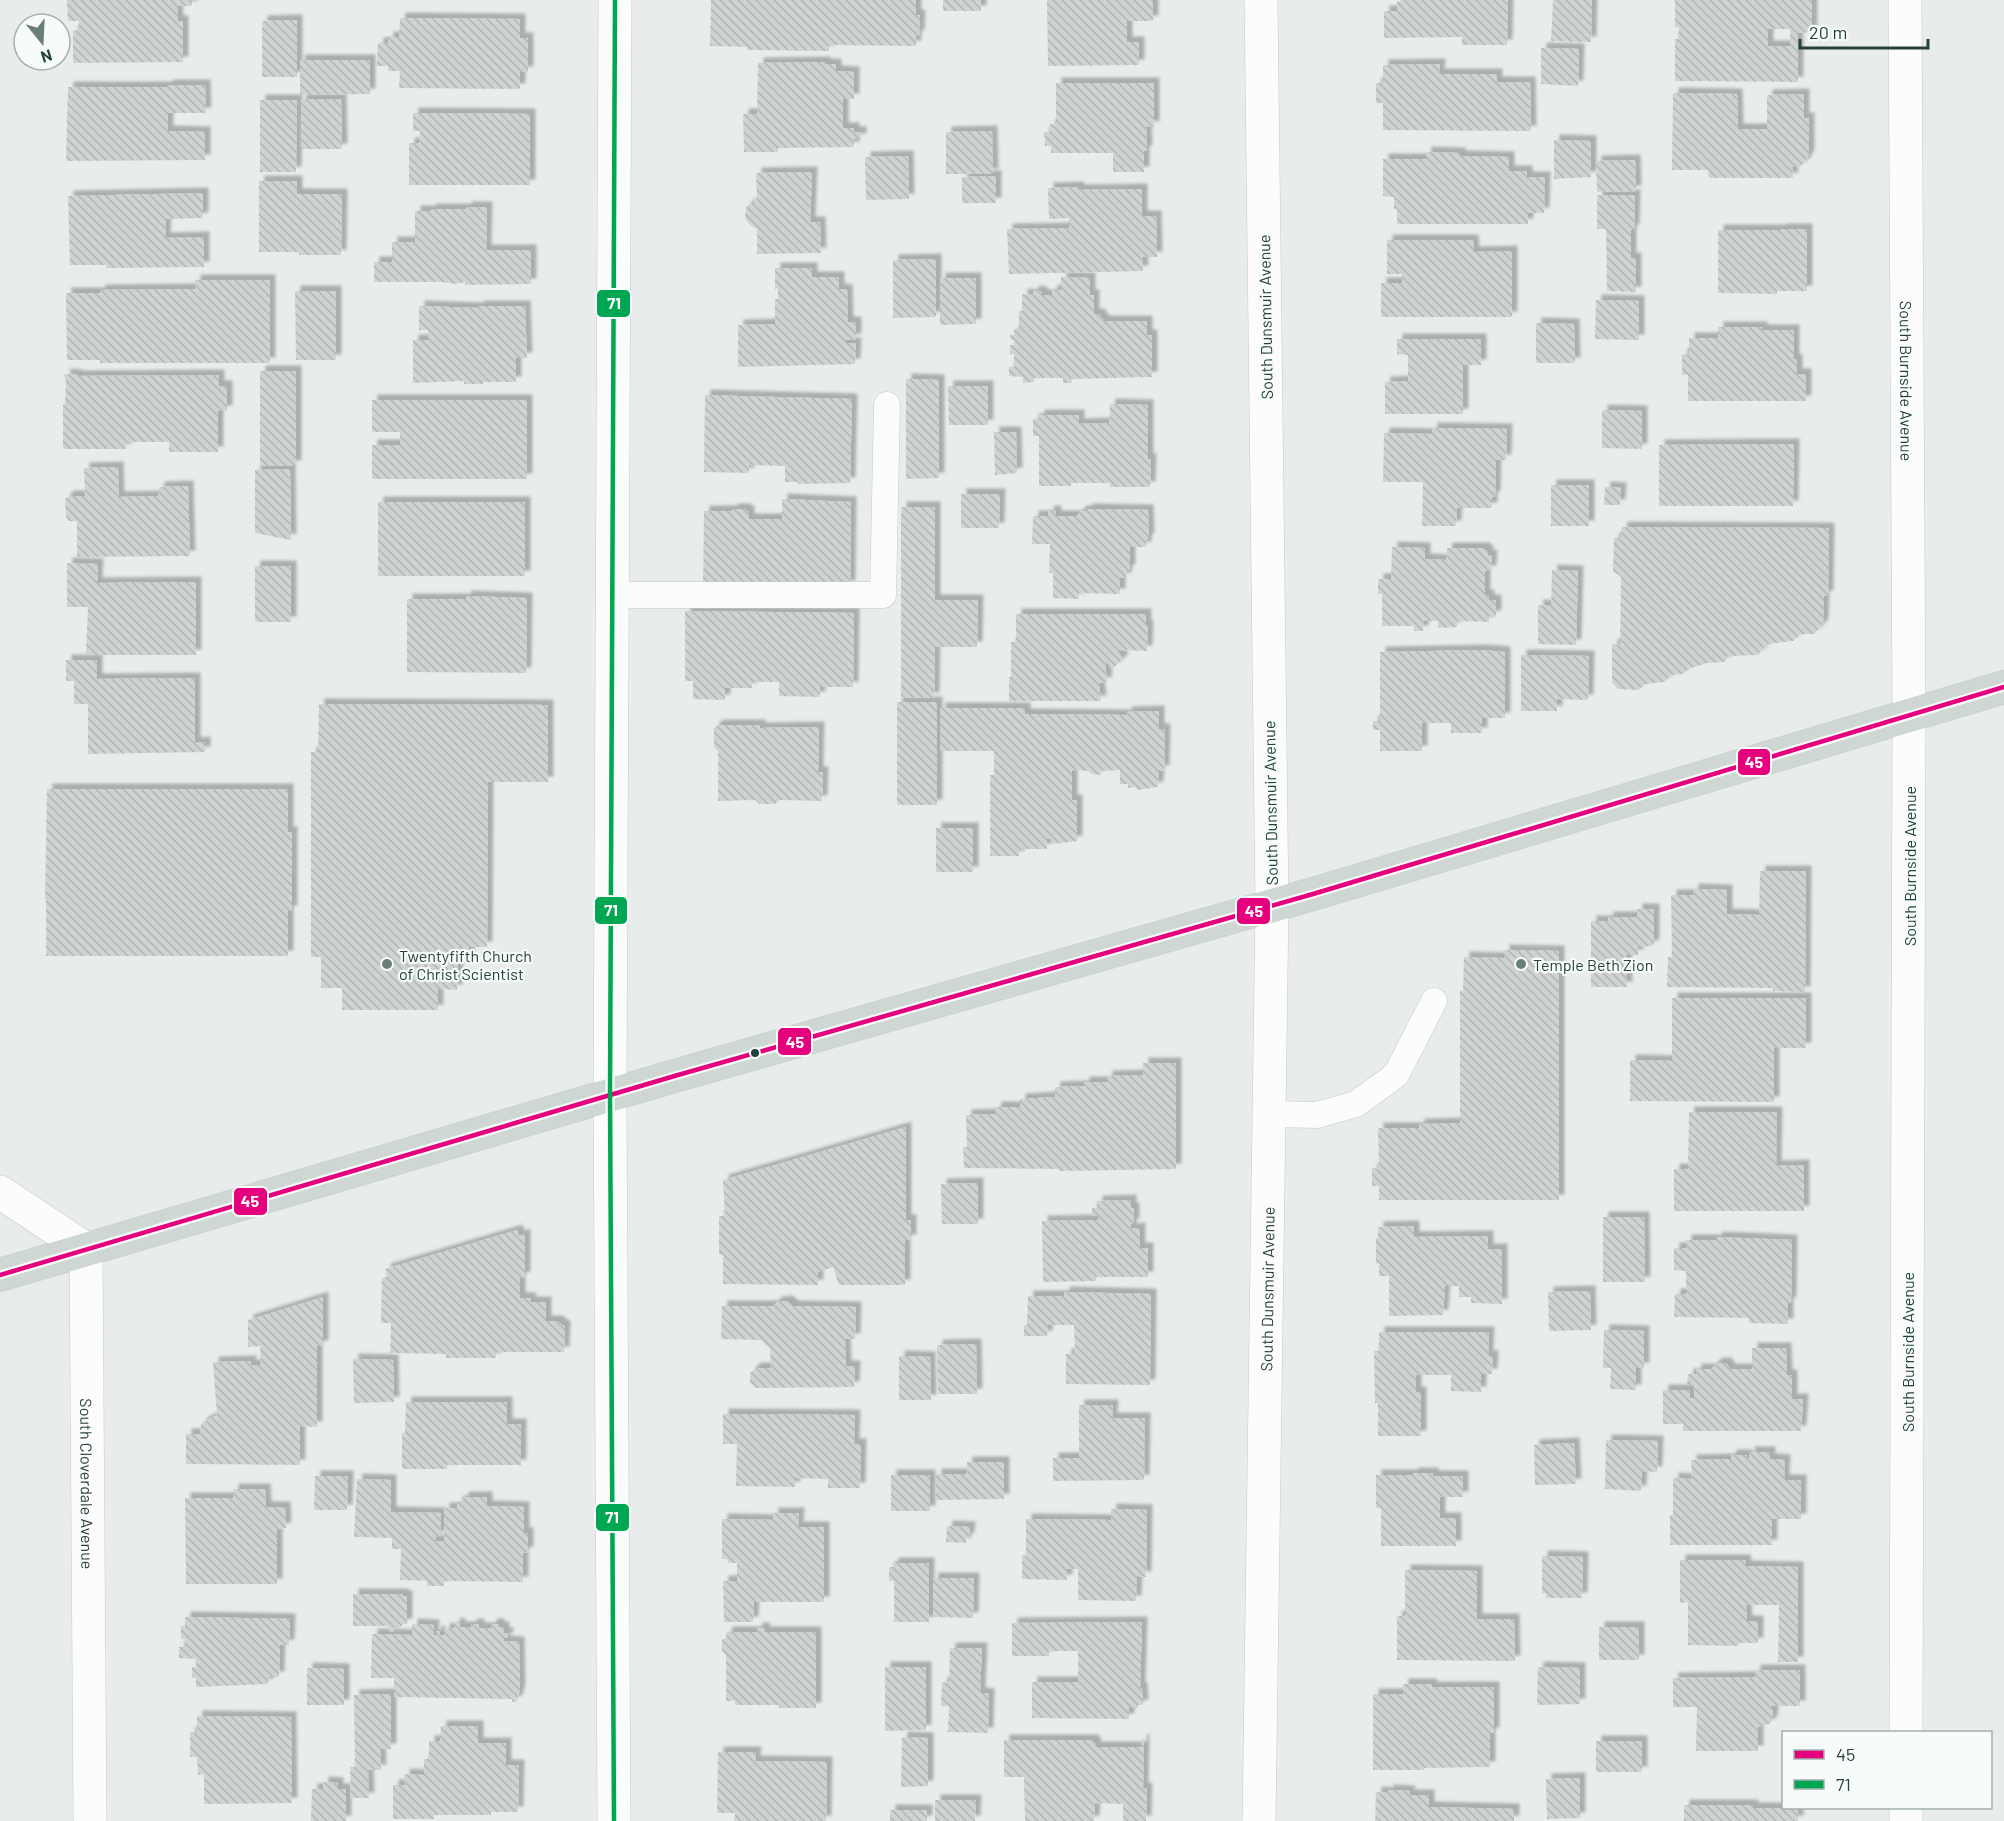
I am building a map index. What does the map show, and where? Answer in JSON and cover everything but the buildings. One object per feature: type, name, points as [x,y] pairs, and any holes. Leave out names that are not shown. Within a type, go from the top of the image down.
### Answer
[{"type":"main road","points":[[0,1275],[610,1095],[1272,906],[2004,687]]},
{"type":"street","points":[[614,1821],[610,1095],[615,0]]},
{"type":"street","name":"South Dunsmuir Avenue","points":[[1259,1821],[1272,906],[1261,0]]},
{"type":"street","name":"South Burnside Avenue","points":[[1905,0],[1909,714],[1906,1731]]},
{"type":"street","points":[[0,1192],[86,1249]]},
{"type":"street","name":"South Cloverdale Avenue","points":[[86,1249],[90,1821]]},
{"type":"lane","points":[[612,595],[883,595],[887,405]]},
{"type":"lane","points":[[1269,1114],[1317,1115],[1356,1104],[1396,1074],[1434,1002]]},
{"type":"transit line","name":"71","points":[[614,1821],[610,1095],[615,0]]},
{"type":"transit line","name":"45","points":[[0,1275],[678,1075],[1313,894],[2004,687]]},
{"type":"place","name":"Twentyfifth Church of Christ Scientist","points":[[387,964]]},
{"type":"place","name":"Temple Beth Zion","points":[[1521,964]]}]
